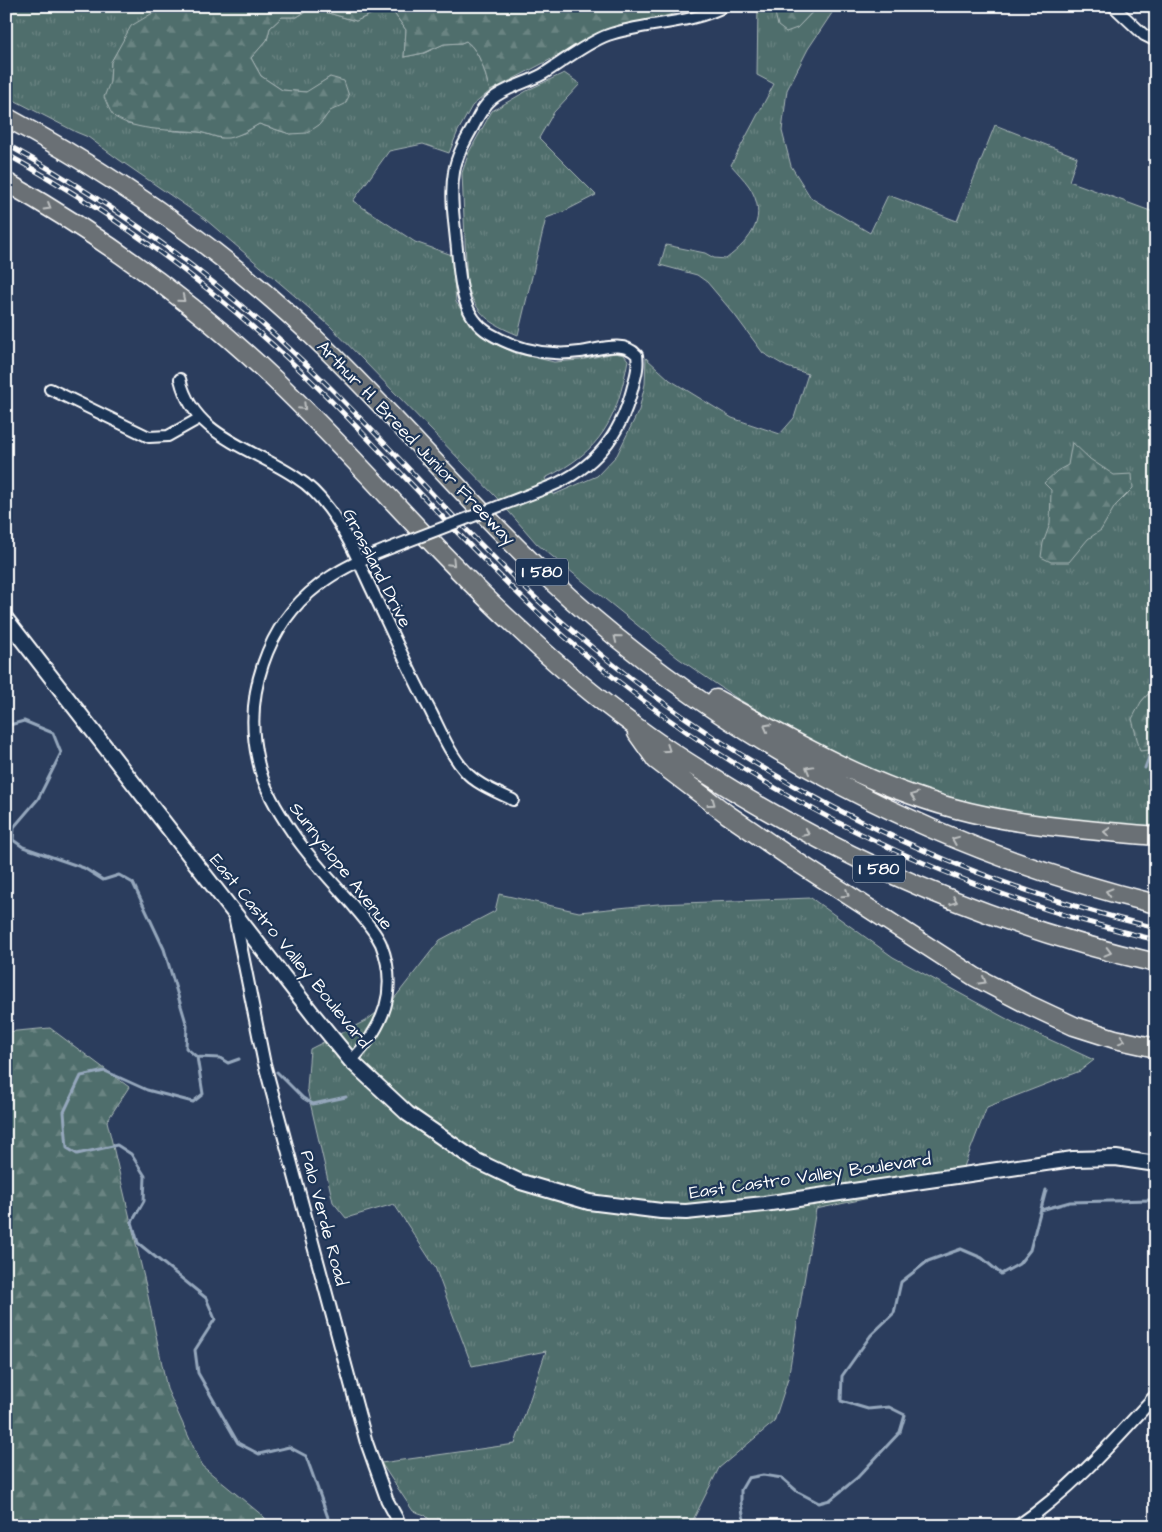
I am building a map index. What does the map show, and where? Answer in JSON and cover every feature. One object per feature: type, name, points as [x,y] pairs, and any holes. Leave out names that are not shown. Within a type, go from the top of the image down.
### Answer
[{"type":"highway","name":"Arthur H. Breed Junior Freeway","points":[[6,116],[74,155],[134,193],[198,239],[264,293],[342,365],[535,565],[581,608],[647,662],[699,700],[758,739],[824,777],[882,807],[954,839],[1022,865],[1101,890],[1156,904]]},
{"type":"highway","name":"I 580","points":[[6,182],[64,216],[124,256],[172,291],[235,344],[308,413],[494,605],[547,654],[628,721],[673,753],[758,806],[874,867],[942,896],[1016,924],[1084,945],[1156,964]]},
{"type":"highway","points":[[647,662],[832,762],[913,796],[952,808],[1016,822],[1156,836]]},
{"type":"highway","points":[[628,721],[656,760],[701,795],[794,860],[963,969],[1011,996],[1060,1020],[1096,1033],[1156,1048]]},
{"type":"main road","name":"East Castro Valley Boulevard","points":[[6,619],[315,1017],[352,1061],[408,1114],[475,1160],[522,1182],[589,1202],[661,1211],[686,1212],[764,1204],[1073,1159],[1116,1158],[1156,1164]]},
{"type":"street","name":"Sunnyslope Avenue","points":[[352,1061],[374,1035],[387,1006],[389,984],[387,964],[381,943],[369,925],[293,835],[276,809],[258,762],[254,738],[256,689],[263,665],[271,643],[283,622],[313,589],[331,576],[358,561],[568,478],[590,462],[614,436],[628,405],[638,368],[638,355],[628,348],[612,346],[580,352],[554,353],[528,349],[505,342],[486,331],[470,312],[461,288],[453,200],[454,172],[466,138],[484,108],[493,98],[539,76],[606,36],[631,29],[689,19],[714,12],[725,6]]},
{"type":"street","points":[[1113,6],[1144,35],[1156,41]]},
{"type":"street","name":"Grassland Drive","points":[[180,379],[187,400],[200,418],[232,444],[286,471],[307,485],[331,512],[358,561],[427,706],[455,756],[466,772],[480,783],[513,800]]},
{"type":"street","points":[[50,389],[149,437],[168,436],[200,418]]},
{"type":"street","name":"Palo Verde Road","points":[[234,913],[264,1062],[366,1441],[387,1500],[401,1526]]},
{"type":"street","points":[[1018,1526],[1077,1479],[1156,1395]]},
{"type":"green space","points":[[6,6],[170,6],[151,14],[125,38],[111,62],[110,82],[127,124],[175,131],[200,132],[220,138],[244,133],[259,124],[290,134],[319,125],[330,111],[330,77],[307,92],[282,90],[261,76],[251,58],[267,40],[270,28],[282,17],[297,17],[311,8],[356,21],[374,13],[391,9],[406,30],[404,57],[424,53],[444,44],[466,41],[479,57],[490,91],[472,106],[458,131],[449,153],[423,144],[389,151],[353,201],[415,242],[452,255],[456,302],[473,326],[489,341],[515,353],[554,362],[580,360],[615,353],[624,355],[628,360],[618,400],[604,431],[580,456],[564,468],[545,478],[553,495],[597,476],[617,455],[639,410],[645,384],[646,358],[670,380],[732,418],[780,434],[794,418],[808,374],[787,367],[763,353],[707,282],[697,275],[660,265],[666,245],[705,253],[714,258],[726,259],[743,244],[755,227],[758,208],[755,197],[749,186],[731,165],[774,84],[757,75],[758,6],[778,6],[775,13],[797,28],[818,6],[826,6],[832,13],[808,49],[787,90],[782,131],[791,166],[811,198],[870,233],[888,195],[957,221],[995,125],[1077,157],[1069,181],[1156,213],[1156,685],[1141,702],[1149,750],[1156,744],[1156,828],[1118,826],[993,811],[905,786],[821,748],[735,697],[678,658],[537,544],[496,497],[330,326],[205,219],[88,137],[6,96]]},
{"type":"green space","points":[[170,6],[684,6],[685,10],[586,41],[490,91],[479,57],[466,41],[444,44],[424,53],[404,57],[406,30],[391,9],[374,13],[356,21],[311,8],[297,17],[282,17],[270,28],[267,40],[251,58],[261,76],[282,90],[306,92],[330,77],[344,81],[349,96],[345,104],[330,111],[319,125],[307,133],[290,134],[259,124],[240,134],[224,138],[198,132],[144,128],[124,122],[115,117],[104,97],[110,82],[111,62],[131,26],[151,14]]},
{"type":"green space","points":[[778,6],[818,6],[797,28],[786,32],[778,26],[775,13]]},
{"type":"green space","points":[[564,73],[580,84],[554,112],[539,138],[596,195],[563,212],[546,218],[518,335],[485,317],[475,304],[467,285],[462,173],[469,152],[492,111],[530,89]]},
{"type":"green space","points":[[1072,442],[1090,459],[1114,475],[1132,474],[1133,488],[1115,506],[1101,530],[1088,539],[1069,562],[1051,562],[1041,557],[1043,543],[1050,524],[1051,490],[1044,483],[1057,471],[1068,465]]},
{"type":"green space","points":[[1156,685],[1156,744],[1149,750],[1140,751],[1132,719],[1141,702]]},
{"type":"green space","points":[[499,894],[579,912],[658,904],[811,898],[893,957],[1018,1025],[1094,1060],[1080,1071],[987,1107],[960,1177],[932,1185],[816,1209],[788,1379],[774,1422],[719,1468],[690,1526],[436,1526],[425,1515],[413,1511],[381,1463],[515,1444],[546,1351],[472,1366],[435,1267],[394,1204],[346,1218],[333,1202],[307,1089],[310,1049],[367,1020],[393,1000],[440,940],[495,911]]},
{"type":"green space","points":[[50,1028],[129,1087],[107,1121],[146,1286],[167,1389],[202,1466],[263,1516],[272,1526],[6,1526],[6,1032]]},
{"type":"waterway","points":[[6,726],[24,721],[53,733],[61,753],[38,799],[14,827],[13,840],[23,847],[84,868],[103,880],[119,875],[133,883],[164,949],[187,1026],[186,1048],[197,1057],[203,1094],[193,1102],[147,1090],[105,1071],[81,1076],[64,1112],[67,1148],[77,1154],[117,1145],[131,1154],[145,1176],[144,1201],[132,1222],[138,1243],[206,1298],[215,1319],[195,1350],[198,1373],[238,1443],[259,1454],[289,1447],[306,1456],[331,1526]]},
{"type":"waterway","points":[[1145,768],[1156,738]]},
{"type":"waterway","points":[[197,1057],[220,1058],[228,1063],[239,1059]]},
{"type":"waterway","points":[[277,1072],[303,1098],[313,1104],[346,1097]]},
{"type":"waterway","points":[[745,1526],[741,1490],[748,1478],[763,1475],[782,1478],[798,1492],[819,1503],[830,1500],[857,1478],[900,1432],[905,1415],[889,1407],[868,1409],[841,1401],[842,1376],[871,1335],[894,1313],[901,1282],[928,1261],[961,1249],[982,1258],[1001,1274],[1019,1264],[1030,1250],[1046,1190]]},
{"type":"waterway","points":[[1041,1210],[1070,1202],[1156,1201]]},
{"type":"railway","points":[[6,144],[47,167],[126,218],[165,245],[238,303],[274,334],[339,396],[520,584],[618,669],[688,720],[760,766],[835,808],[912,845],[991,878],[1073,905],[1156,928]]},
{"type":"railway","points":[[6,154],[124,226],[198,281],[233,310],[302,372],[484,560],[546,620],[612,677],[682,729],[755,776],[831,819],[909,856],[990,889],[1072,917],[1156,940]]}]
